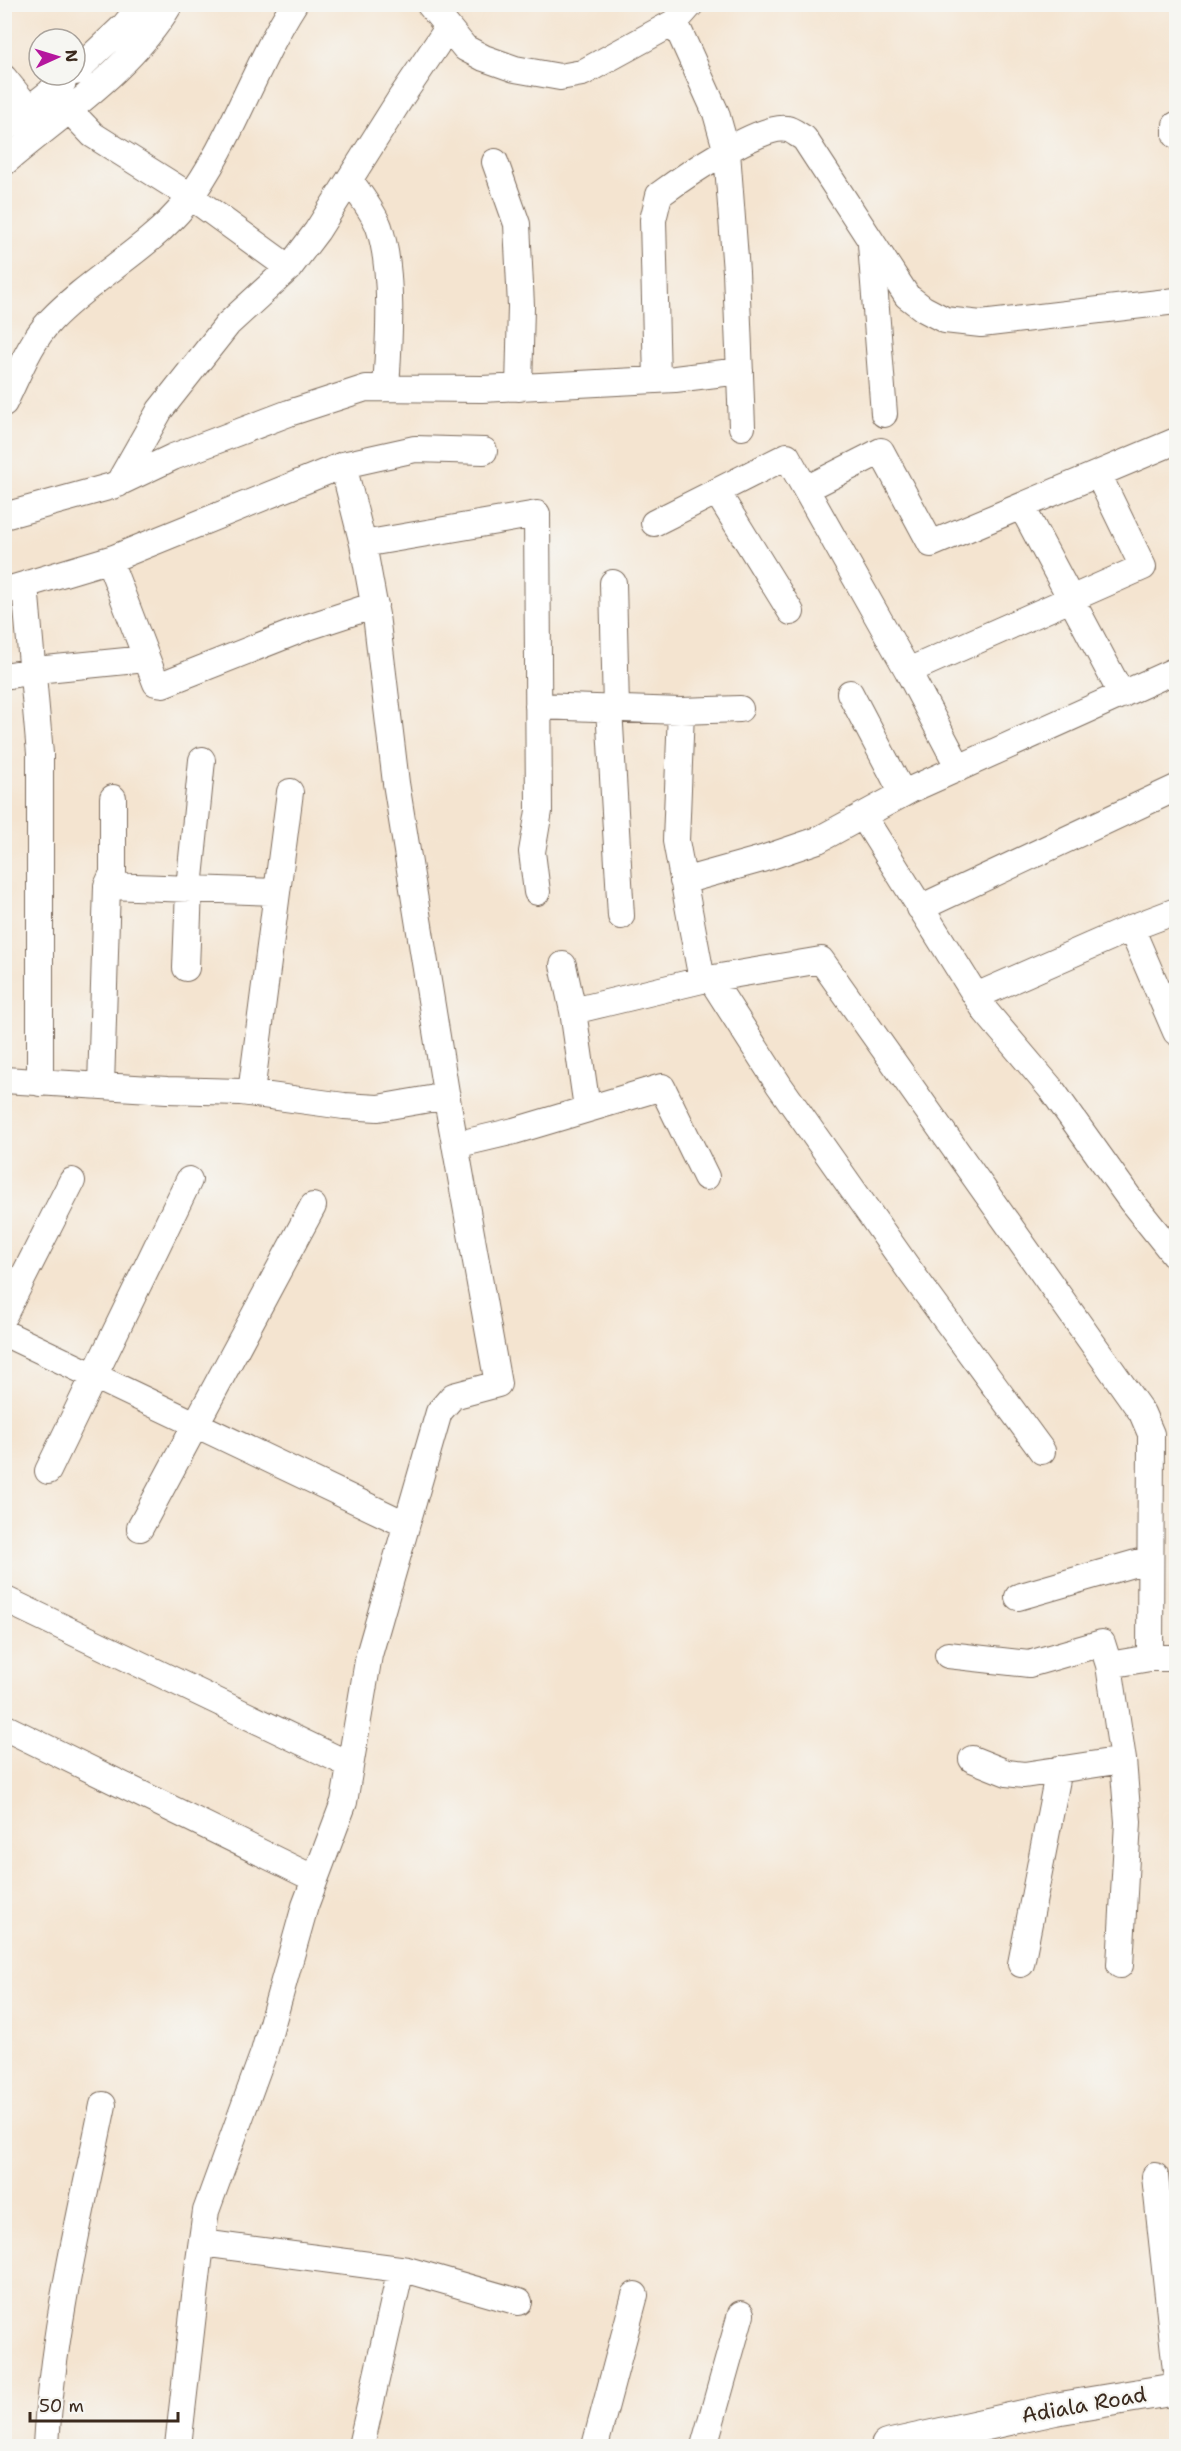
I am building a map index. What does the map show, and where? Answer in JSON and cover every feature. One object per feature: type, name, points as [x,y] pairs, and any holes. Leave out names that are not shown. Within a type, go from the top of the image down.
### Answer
[{"type":"main road","name":"Adiala Road","points":[[887,2446],[1055,2409],[1176,2389]]},
{"type":"main road","name":"Adiala Road","points":[[986,2446],[1062,2430],[1176,2411]]},
{"type":"street","points":[[87,61],[125,25],[142,4]]},
{"type":"street","points":[[4,129],[29,109],[60,100],[102,82],[142,43],[170,4]]},
{"type":"street","points":[[4,403],[35,340],[51,320],[159,229],[190,196],[208,168],[294,4]]},
{"type":"street","points":[[429,4],[465,48],[484,58],[516,69],[560,77],[582,73],[683,13],[717,112],[727,152],[736,272],[742,427]]},
{"type":"street","points":[[118,483],[160,410],[228,324],[289,268],[317,231],[448,28]]},
{"type":"street","points":[[4,78],[29,109]]},
{"type":"street","points":[[4,163],[60,100],[66,87]]},
{"type":"street","points":[[60,100],[93,135],[190,196],[289,268]]},
{"type":"street","points":[[1176,125],[1176,135]]},
{"type":"street","points":[[657,380],[653,220],[659,195],[750,138],[770,130],[788,129],[804,138],[907,296],[924,309],[945,320],[981,324],[1176,301]]},
{"type":"street","points":[[495,162],[517,224],[522,306],[519,388]]},
{"type":"street","points":[[350,180],[378,226],[384,253],[390,332],[386,388]]},
{"type":"street","points":[[870,241],[884,414]]},
{"type":"street","points":[[4,516],[118,483],[173,457],[289,413],[366,388],[519,388],[657,380],[740,371]]},
{"type":"street","points":[[806,489],[881,451],[931,544],[1176,441]]},
{"type":"street","points":[[40,1083],[40,753],[34,671],[15,588],[109,560],[343,465],[415,449],[484,451]]},
{"type":"street","points":[[654,523],[787,456],[908,671],[959,768]]},
{"type":"street","points":[[178,2446],[206,2211],[264,2052],[305,1906],[344,1802],[369,1655],[405,1524],[439,1412],[453,1396],[498,1384],[455,1144],[396,783],[375,605],[363,544],[343,465]]},
{"type":"street","points":[[908,671],[1143,567],[1098,474]]},
{"type":"street","points":[[717,492],[791,612]]},
{"type":"street","points":[[1022,507],[1122,695]]},
{"type":"street","points":[[363,544],[537,514],[539,811],[532,852],[537,892]]},
{"type":"street","points":[[109,560],[156,683],[163,684],[305,628],[375,605]]},
{"type":"street","points":[[613,584],[612,708],[621,916]]},
{"type":"street","points":[[4,676],[146,659]]},
{"type":"street","points":[[682,881],[762,859],[818,840],[903,794],[1176,670]]},
{"type":"street","points":[[850,693],[903,794]]},
{"type":"street","points":[[538,706],[681,711],[740,709]]},
{"type":"street","points":[[681,711],[676,841],[682,881],[707,980],[778,1085],[910,1271],[1042,1451]]},
{"type":"street","points":[[186,968],[189,888],[202,760]]},
{"type":"street","points":[[920,908],[1176,788]]},
{"type":"street","points":[[251,1093],[290,792]]},
{"type":"street","points":[[101,1086],[107,885],[112,873],[113,798]]},
{"type":"street","points":[[863,816],[986,1012],[1052,1090],[1132,1202],[1176,1257]]},
{"type":"street","points":[[107,885],[277,892]]},
{"type":"street","points":[[976,996],[1131,928],[1176,911]]},
{"type":"street","points":[[1131,928],[1176,1032]]},
{"type":"street","points":[[573,1011],[707,980],[821,960],[1142,1413],[1150,1434],[1150,1658]]},
{"type":"street","points":[[563,965],[573,1011],[587,1108]]},
{"type":"street","points":[[4,1080],[251,1093],[344,1106],[378,1108],[447,1096]]},
{"type":"street","points":[[455,1144],[514,1131],[662,1087],[706,1177]]},
{"type":"street","points":[[48,1471],[189,1179]]},
{"type":"street","points":[[4,1315],[72,1181]]},
{"type":"street","points":[[140,1528],[313,1206]]},
{"type":"street","points":[[4,1334],[405,1524]]},
{"type":"street","points":[[1018,1597],[1150,1559]]},
{"type":"street","points":[[4,1599],[350,1765]]},
{"type":"street","points":[[948,1656],[1029,1664],[1102,1643],[1109,1665],[1123,1760],[1128,1822],[1120,1965]]},
{"type":"street","points":[[1109,1665],[1150,1658],[1176,1658]]},
{"type":"street","points":[[4,1727],[315,1879]]},
{"type":"street","points":[[972,1759],[1007,1773],[1024,1775],[1123,1760]]},
{"type":"street","points":[[1021,1964],[1059,1769]]},
{"type":"street","points":[[46,2446],[55,2341],[103,2105]]},
{"type":"street","points":[[1155,2176],[1176,2370]]},
{"type":"street","points":[[202,2242],[401,2269],[519,2302]]},
{"type":"street","points":[[361,2446],[401,2269]]},
{"type":"street","points":[[595,2446],[635,2295]]},
{"type":"street","points":[[704,2446],[741,2314]]}]
